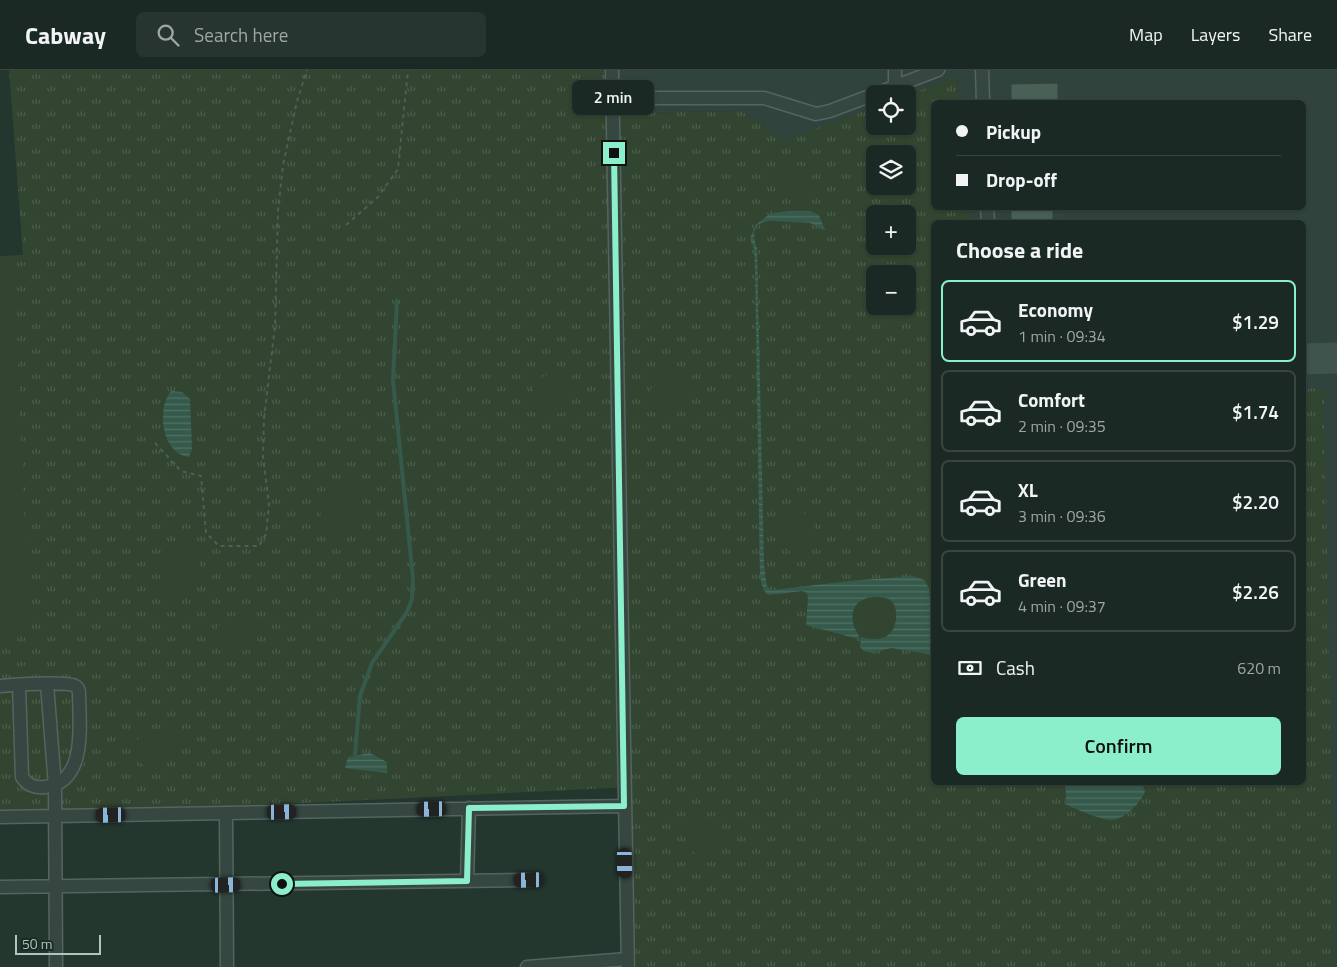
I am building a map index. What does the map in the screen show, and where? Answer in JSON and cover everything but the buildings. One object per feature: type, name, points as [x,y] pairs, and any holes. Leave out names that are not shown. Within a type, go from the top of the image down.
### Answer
[{"type":"lane","points":[[527,967],[628,963],[612,70]]},
{"type":"lane","points":[[895,70],[895,85]]},
{"type":"lane","points":[[898,85],[938,70]]},
{"type":"lane","points":[[982,70],[983,100]]},
{"type":"lane","points":[[612,98],[764,98],[816,114],[830,111],[866,97]]},
{"type":"lane","points":[[0,686],[19,685],[47,684],[74,684],[80,692],[76,764],[69,775],[54,786],[35,788],[25,782],[22,777],[19,685]]},
{"type":"lane","points":[[47,684],[54,786],[56,967]]},
{"type":"lane","points":[[0,817],[624,806]]},
{"type":"lane","points":[[467,881],[469,808]]},
{"type":"lane","points":[[226,813],[227,967]]},
{"type":"lane","points":[[0,887],[529,880]]},
{"type":"path","points":[[155,443],[181,471],[201,476],[206,533],[219,546],[259,546],[266,534],[269,504],[265,483],[264,438],[275,326],[278,211],[283,165],[307,70]]},
{"type":"path","points":[[346,224],[378,197],[398,169],[408,70]]},
{"type":"shaded area","points":[[593,70],[1337,70],[1337,967],[1293,967],[1304,785],[1306,785],[1306,220],[970,220],[968,210],[1306,210],[1306,100],[960,100],[957,77],[916,92],[916,85],[866,85],[866,110],[784,140],[742,111],[620,113]]},
{"type":"shaded area","points":[[810,211],[819,215],[825,230],[810,223],[772,221],[760,224],[754,232],[757,248],[764,564],[767,587],[773,590],[913,576],[924,580],[929,588],[931,655],[891,648],[872,653],[864,651],[860,647],[861,637],[871,639],[882,638],[888,635],[894,628],[895,608],[893,603],[887,598],[867,598],[856,605],[852,616],[859,636],[858,639],[806,625],[807,593],[802,591],[769,595],[762,585],[760,577],[755,266],[754,249],[750,239],[754,229],[760,222],[766,217],[774,213]]},
{"type":"shaded area","points":[[171,391],[182,392],[190,399],[192,449],[189,457],[180,454],[173,448],[167,440],[164,430],[164,408],[166,399]]},
{"type":"shaded area","points":[[370,753],[387,762],[387,773],[345,768],[348,757]]},
{"type":"shaded area","points":[[1065,785],[1143,785],[1145,792],[1140,801],[1128,813],[1113,820],[1073,808],[1064,803],[1066,797]]},
{"type":"green space","points":[[9,70],[619,70],[620,113],[742,111],[784,140],[866,110],[866,135],[916,135],[916,92],[957,76],[960,100],[931,100],[931,210],[968,210],[970,220],[931,220],[931,785],[1306,785],[1306,390],[1313,388],[1324,391],[1335,967],[636,967],[630,787],[103,813],[0,813],[0,256],[23,255]]},
{"type":"green space","points":[[794,165],[801,166],[806,170],[810,175],[810,189],[806,194],[801,198],[794,199],[787,198],[782,194],[778,189],[777,182],[778,175],[782,170],[787,166]]},
{"type":"green space","points":[[14,264],[29,635],[0,638],[0,265]]},
{"type":"green space","points":[[669,373],[676,374],[682,378],[686,384],[686,398],[682,404],[676,408],[669,409],[662,408],[656,404],[652,398],[651,391],[652,384],[656,378],[662,374]]},
{"type":"green space","points":[[549,374],[557,374],[564,377],[570,383],[573,394],[570,405],[564,411],[557,414],[549,414],[542,411],[536,405],[533,398],[533,390],[536,383],[542,377]]},
{"type":"green space","points":[[347,483],[361,488],[362,515],[357,528],[351,533],[344,537],[333,539],[322,531],[320,502],[330,489]]},
{"type":"green space","points":[[789,506],[801,511],[813,525],[817,544],[809,549],[794,552],[784,546],[781,541],[778,528],[780,511]]},
{"type":"green space","points":[[177,541],[194,546],[200,565],[198,577],[188,595],[173,596],[161,586],[160,566],[167,550]]},
{"type":"green space","points":[[884,597],[890,601],[896,612],[895,625],[887,635],[879,639],[861,637],[854,624],[854,608],[860,600],[865,598]]},
{"type":"green space","points":[[230,618],[247,621],[257,631],[256,644],[238,652],[218,650],[213,640],[217,628]]},
{"type":"green space","points":[[146,729],[173,730],[179,736],[183,745],[180,756],[146,767],[137,758],[135,748],[138,739]]},
{"type":"green space","points":[[703,821],[710,822],[715,826],[719,831],[719,845],[715,850],[710,854],[703,855],[696,854],[691,850],[687,845],[686,838],[687,831],[691,826],[696,822]]},
{"type":"waterway","points":[[355,754],[360,696],[372,663],[407,612],[412,599],[413,579],[393,380],[397,301]]},
{"type":"taxiway","points":[[1306,359],[1337,358]]},
{"type":"route","points":[[282,884],[467,881],[469,808],[624,806],[614,153]]}]
